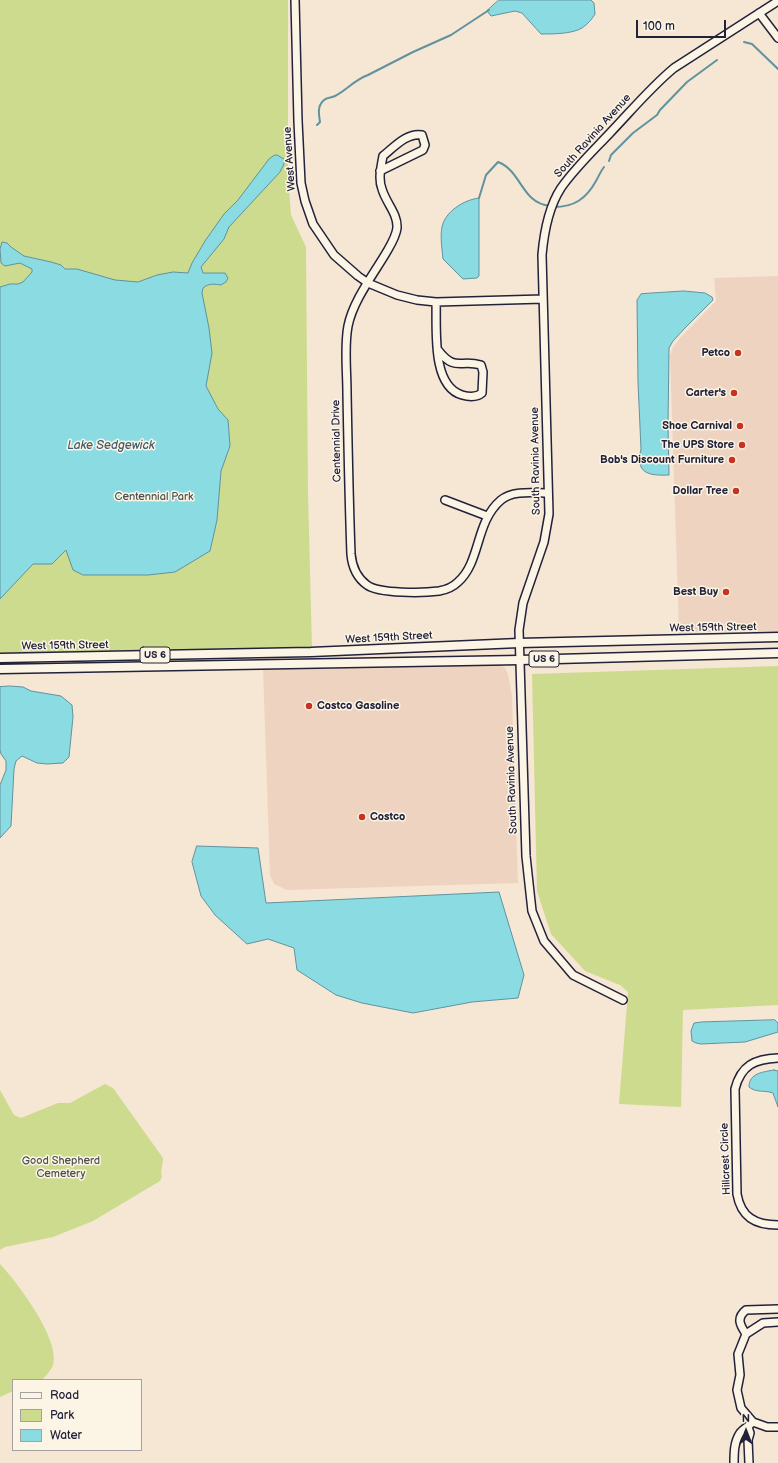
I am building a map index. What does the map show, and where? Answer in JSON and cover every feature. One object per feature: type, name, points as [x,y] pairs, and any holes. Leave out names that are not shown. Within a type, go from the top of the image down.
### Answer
[{"type":"main road","name":"West 159th Street","points":[[0,658],[311,652],[519,643],[778,637]]},
{"type":"main road","name":"West 159th Street","points":[[0,669],[520,660],[778,653]]},
{"type":"street","name":"West Avenue","points":[[295,0],[300,167],[305,201],[314,224],[334,255],[368,283],[398,295],[417,300],[436,302],[543,299]]},
{"type":"street","name":"South Ravinia Avenue","points":[[623,1000],[573,975],[544,941],[532,911],[526,856],[519,643],[523,603],[544,542],[549,514],[542,255],[544,231],[549,213],[561,189],[583,161],[659,80],[674,68],[778,1]]},
{"type":"street","points":[[759,13],[778,38]]},
{"type":"street","points":[[417,134],[422,135],[425,145],[423,150],[380,171],[382,156],[406,138],[417,134]]},
{"type":"street","name":"Centennial Drive","points":[[380,171],[381,188],[394,214],[397,222],[397,230],[393,241],[353,311],[348,326],[347,341],[352,563],[360,579],[368,586],[379,590],[390,592],[438,591],[449,588],[458,582],[465,574],[472,560],[487,516]]},
{"type":"street","points":[[436,302],[438,350],[441,373],[451,390],[457,394],[475,397],[482,393],[482,365],[451,363],[445,359],[438,350]]},
{"type":"street","points":[[444,500],[487,516],[502,498],[512,494],[548,492]]},
{"type":"street","name":"Hillcrest Circle","points":[[778,1058],[755,1061],[744,1069],[735,1089],[737,1194],[741,1209],[751,1219],[758,1223],[778,1225]]},
{"type":"street","points":[[746,1334],[740,1324],[740,1317],[746,1310],[778,1309]]},
{"type":"street","points":[[749,1463],[748,1440],[750,1424],[741,1408],[737,1390],[740,1375],[738,1354],[746,1334],[763,1323],[778,1322]]},
{"type":"street","points":[[750,1424],[778,1427]]},
{"type":"street","points":[[734,1463],[736,1443],[740,1433],[750,1424]]},
{"type":"shaded area","points":[[778,276],[778,632],[742,631],[679,633],[670,356],[673,347],[680,338],[716,301],[714,278]]},
{"type":"shaded area","points":[[495,663],[505,668],[508,674],[512,696],[518,883],[287,890],[274,884],[270,875],[263,668]]},
{"type":"green space","name":"Centennial Park","points":[[0,0],[288,0],[288,174],[291,215],[306,247],[308,494],[312,648],[264,650],[0,653]]},
{"type":"green space","points":[[778,666],[778,1005],[683,1010],[681,1107],[619,1104],[628,992],[620,985],[585,971],[551,934],[537,891],[532,674]]},
{"type":"green space","name":"Good Shepherd Cemetery","points":[[105,1084],[113,1088],[163,1158],[161,1172],[162,1177],[160,1181],[93,1221],[53,1237],[5,1247],[0,1250],[0,1090],[14,1115],[21,1118],[58,1103],[70,1103]]},
{"type":"green space","points":[[0,1264],[17,1284],[36,1312],[50,1341],[54,1354],[53,1365],[43,1379],[12,1379],[12,1391],[0,1397]]},
{"type":"water","points":[[499,0],[591,0],[594,3],[595,14],[586,25],[578,30],[562,33],[541,34],[522,13],[515,11],[491,16],[487,11]]},
{"type":"water","name":"Lake Sedgewick","points":[[277,155],[284,159],[284,164],[280,172],[229,227],[224,239],[201,267],[203,273],[225,273],[228,278],[226,282],[221,285],[212,284],[205,286],[202,293],[212,353],[206,386],[218,409],[228,420],[230,446],[221,471],[217,520],[210,551],[175,572],[148,575],[83,575],[73,570],[66,550],[52,564],[33,564],[0,599],[0,287],[23,282],[32,272],[32,269],[20,263],[5,266],[1,263],[0,249],[2,242],[7,243],[24,256],[61,265],[65,269],[77,269],[115,280],[138,282],[157,275],[173,272],[188,273],[205,241],[224,214],[238,200],[269,159]]},
{"type":"water","points":[[479,198],[479,276],[477,278],[463,279],[443,259],[441,231],[447,216],[451,212],[467,201]]},
{"type":"water","points":[[684,291],[705,293],[712,297],[713,300],[673,341],[669,348],[669,475],[649,474],[642,468],[640,463],[641,449],[638,382],[637,300],[641,294]]},
{"type":"water","points":[[0,687],[23,687],[31,691],[61,696],[72,705],[73,717],[69,757],[63,763],[37,763],[22,756],[16,761],[14,769],[11,826],[0,838],[0,785],[6,770],[6,761],[0,750]]},
{"type":"water","points":[[197,846],[258,848],[266,903],[499,892],[524,975],[518,998],[472,1002],[413,1013],[362,1003],[336,995],[297,970],[294,948],[268,939],[247,944],[215,915],[201,896],[192,862]]},
{"type":"water","points":[[775,1020],[778,1023],[778,1032],[745,1042],[701,1044],[692,1041],[691,1031],[694,1023]]},
{"type":"water","points":[[774,1070],[778,1071],[778,1107],[773,1093],[755,1090],[749,1087],[751,1079],[754,1076]]},
{"type":"waterway","points":[[317,125],[320,122],[320,106],[324,100],[339,94],[363,77],[451,35],[489,10]]},
{"type":"waterway","points":[[744,42],[752,44],[778,69]]},
{"type":"waterway","points":[[609,161],[611,155],[633,133],[657,115],[687,82],[717,60]]},
{"type":"waterway","points":[[479,198],[486,175],[498,162],[506,166],[512,172],[533,199],[540,204],[550,206]]},
{"type":"waterway","points":[[554,207],[561,207],[579,201],[588,193],[604,167]]},
{"type":"place","name":"Petco","points":[[738,353]]},
{"type":"place","name":"Carter's","points":[[734,393]]},
{"type":"place","name":"Shoe Carnival","points":[[740,426]]},
{"type":"place","name":"The UPS Store","points":[[742,445]]},
{"type":"place","name":"Bob's Discount Furniture","points":[[732,460]]},
{"type":"place","name":"Dollar Tree","points":[[736,491]]},
{"type":"place","name":"Best Buy","points":[[726,592]]},
{"type":"place","name":"Costco Gasoline","points":[[309,706]]},
{"type":"place","name":"Costco","points":[[362,817]]}]
